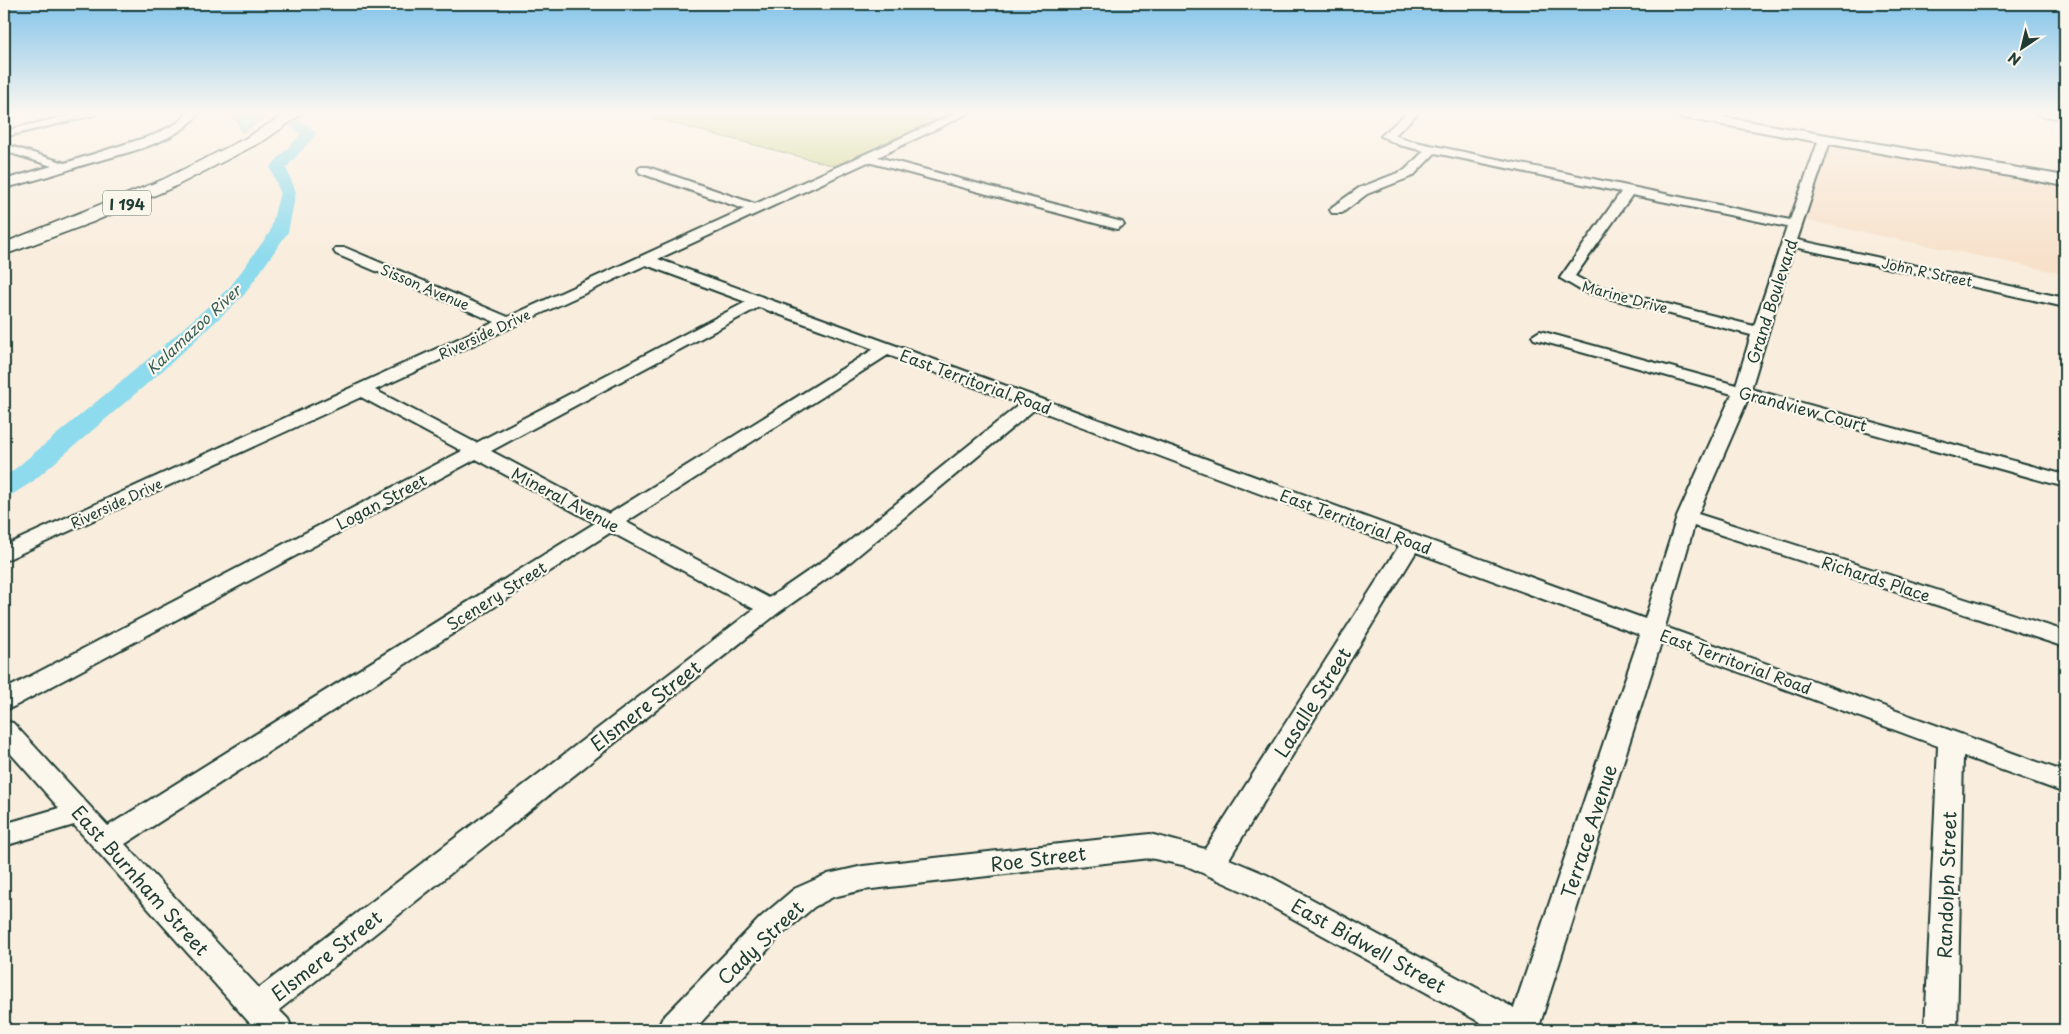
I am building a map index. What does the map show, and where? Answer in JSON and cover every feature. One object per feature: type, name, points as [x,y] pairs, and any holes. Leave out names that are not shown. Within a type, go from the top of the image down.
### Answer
[{"type":"highway","name":"I 194","points":[[4,239],[104,202],[197,161]]},
{"type":"highway","name":"I 194","points":[[4,249],[127,203],[205,161]]},
{"type":"main road","points":[[1949,161],[2065,182]]},
{"type":"street","points":[[48,161],[66,167]]},
{"type":"street","points":[[4,184],[84,161]]},
{"type":"street","name":"Riverside Drive","points":[[4,554],[861,161]]},
{"type":"street","points":[[880,161],[1117,226]]},
{"type":"street","points":[[1338,210],[1363,190],[1408,173],[1420,161]]},
{"type":"street","points":[[1491,161],[1795,225]]},
{"type":"street","name":"Grand Boulevard","points":[[1653,631],[1687,517],[1742,392],[1789,242],[1817,161]]},
{"type":"street","points":[[644,170],[756,209]]},
{"type":"street","name":"Marine Drive","points":[[1629,190],[1567,278],[1587,288],[1760,332]]},
{"type":"street","name":"John R Street","points":[[1789,242],[2065,302]]},
{"type":"street","name":"Sisson Avenue","points":[[341,251],[510,323]]},
{"type":"street","name":"East Territorial Road","points":[[647,260],[2065,782]]},
{"type":"street","name":"Logan Street","points":[[4,701],[759,301]]},
{"type":"street","name":"Grandview Court","points":[[1540,336],[2065,481]]},
{"type":"street","name":"Scenery Street","points":[[105,842],[886,348]]},
{"type":"street","name":"Mineral Avenue","points":[[362,390],[770,608]]},
{"type":"street","name":"Elsmere Street","points":[[257,1008],[770,608],[843,557],[1034,402]]},
{"type":"street","name":"Richards Place","points":[[1687,517],[2065,639]]},
{"type":"street","name":"Lasalle Street","points":[[1211,863],[1412,542]]},
{"type":"street","name":"Terrace Avenue","points":[[1523,1030],[1653,631]]},
{"type":"street","name":"East Burnham Street","points":[[4,730],[277,1030]]},
{"type":"street","name":"Randolph Street","points":[[1941,1030],[1950,740]]},
{"type":"street","points":[[4,835],[79,813]]},
{"type":"street","name":"Roe Street","points":[[863,878],[1136,846],[1164,847],[1211,863]]},
{"type":"street","name":"East Bidwell Street","points":[[1211,863],[1279,895],[1523,1030]]},
{"type":"street","name":"Cady Street","points":[[673,1030],[771,926],[804,898],[828,886],[863,878]]},
{"type":"shaded area","points":[[1823,161],[1926,161],[2065,186],[2065,274],[1804,220]]},
{"type":"green space","points":[[817,161],[845,161],[835,166]]},
{"type":"waterway","name":"Kalamazoo River","points":[[4,489],[23,477],[161,360],[237,291],[279,232],[288,192],[278,167],[283,161]]}]
